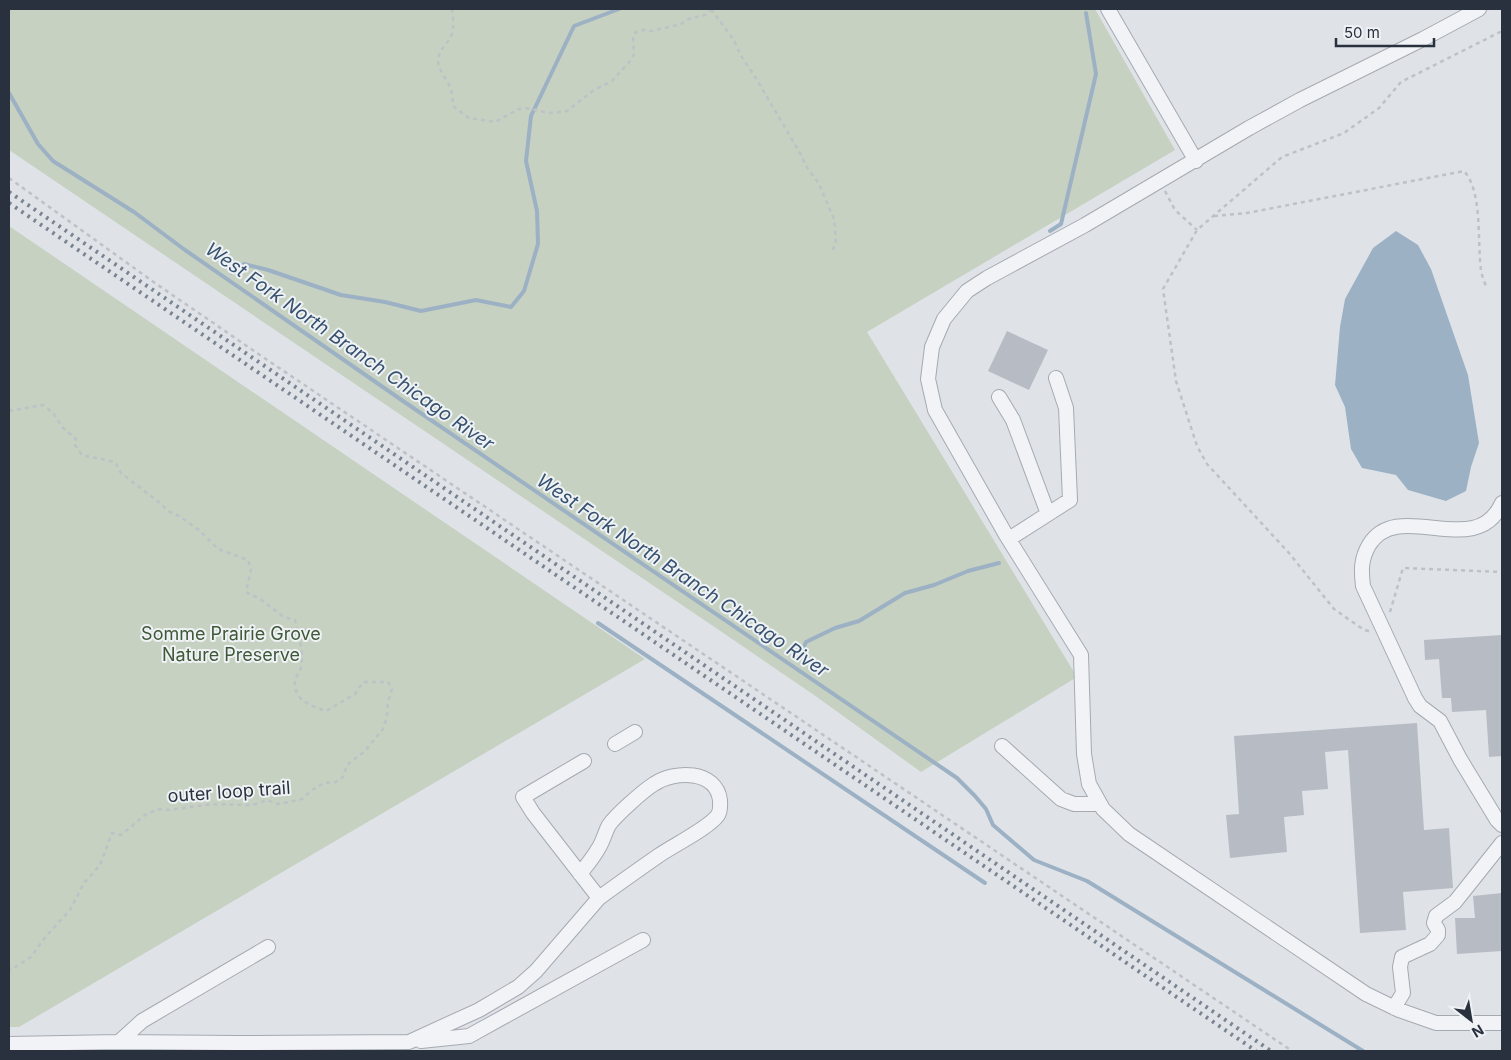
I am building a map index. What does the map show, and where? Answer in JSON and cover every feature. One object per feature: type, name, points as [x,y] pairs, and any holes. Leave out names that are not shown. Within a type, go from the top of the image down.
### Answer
[{"type":"lane","points":[[1108,9],[1196,161]]},
{"type":"lane","points":[[1479,9],[1249,128],[1086,225],[987,278],[967,291],[944,319],[932,347],[928,379],[934,410],[1008,539],[1081,654],[1084,754],[1089,784],[1103,809],[1129,834],[1366,994],[1394,1008],[1436,1023],[1502,1023]]},
{"type":"lane","points":[[1008,539],[1070,500],[1066,408],[1056,378]]},
{"type":"lane","points":[[999,397],[1013,420],[1048,514]]},
{"type":"lane","points":[[1502,504],[1487,523],[1466,530],[1402,526],[1386,529],[1374,537],[1364,553],[1361,568],[1363,586],[1415,698],[1420,706],[1440,721],[1460,759],[1497,820],[1502,825]]},
{"type":"lane","points":[[615,744],[635,732]]},
{"type":"lane","points":[[1002,746],[1061,799],[1074,804],[1100,804]]},
{"type":"lane","points":[[584,762],[523,798],[599,898]]},
{"type":"lane","points":[[409,1042],[479,1010],[518,987],[536,971],[599,898],[717,816],[721,808],[719,795],[712,783],[705,778],[691,774],[670,777],[656,782],[610,824],[599,848],[580,874]]},
{"type":"lane","points":[[1394,1008],[1402,993],[1400,967],[1402,957],[1430,944],[1438,935],[1438,930],[1434,923],[1436,916],[1455,902],[1502,843]]},
{"type":"lane","points":[[9,1044],[409,1042],[469,1036],[643,940]]},
{"type":"lane","points":[[119,1042],[142,1021],[268,947]]},
{"type":"path","points":[[452,9],[453,29],[440,51],[437,61],[439,68],[444,73],[451,88],[454,107],[469,118],[495,122],[519,109],[535,109],[550,113],[567,111],[594,90],[612,81],[631,60],[634,54],[633,38],[636,32],[642,30],[652,31],[681,24],[689,19],[705,15],[712,9],[734,40],[740,54],[796,146],[806,166],[819,184],[834,218],[836,243],[831,254]]},
{"type":"path","points":[[1502,30],[1401,82],[1379,108],[1344,133],[1282,157],[1196,230],[1163,288],[1176,381],[1197,446],[1216,476],[1289,553],[1334,609],[1364,630],[1376,632],[1388,618],[1403,568],[1502,572]]},
{"type":"path","points":[[1212,216],[1247,213],[1464,171],[1470,178],[1476,206],[1481,272],[1487,289]]},
{"type":"path","points":[[9,178],[148,278],[274,364],[1292,1051]]},
{"type":"path","points":[[1159,181],[1175,210],[1196,230]]},
{"type":"path","name":"outer loop trail","points":[[9,411],[37,405],[43,405],[48,408],[64,428],[76,439],[75,445],[82,455],[116,462],[121,473],[160,503],[168,512],[179,516],[199,530],[218,549],[248,560],[251,569],[246,592],[260,599],[284,617],[295,620],[302,650],[301,667],[295,679],[295,690],[297,695],[307,704],[326,711],[355,694],[363,682],[388,682],[392,689],[383,729],[365,751],[346,765],[343,777],[336,782],[324,783],[302,799],[278,804],[267,800],[247,805],[214,804],[168,810],[158,809],[145,815],[121,835],[112,833],[100,866],[84,883],[70,910],[30,957],[12,970],[9,970]]},
{"type":"green space","points":[[9,9],[1095,9],[1175,150],[867,332],[1077,677],[921,772],[814,695],[710,624],[9,150]]},
{"type":"green space","name":"Somme Prairie Grove Nature Preserve","points":[[9,226],[645,659],[19,1027],[9,1027]]},
{"type":"water","points":[[1396,231],[1418,245],[1431,269],[1468,375],[1479,443],[1466,491],[1446,501],[1408,490],[1396,475],[1362,468],[1351,449],[1345,407],[1335,385],[1340,327],[1345,299],[1373,248]]},
{"type":"building","points":[[1007,331],[1048,350],[1029,390],[988,371]]},
{"type":"building","points":[[1502,635],[1502,756],[1489,757],[1486,710],[1452,712],[1451,698],[1442,698],[1439,659],[1425,660],[1424,640]]},
{"type":"building","points":[[1417,723],[1424,830],[1449,828],[1453,888],[1403,892],[1406,930],[1360,933],[1348,750],[1325,752],[1328,789],[1302,791],[1304,815],[1284,817],[1287,852],[1230,858],[1226,815],[1239,814],[1234,736]]},
{"type":"building","points":[[1502,893],[1502,951],[1457,954],[1455,918],[1475,918],[1473,896]]},
{"type":"waterway","points":[[232,273],[244,264],[268,270],[341,295],[385,302],[421,311],[476,300],[511,307],[524,291],[538,244],[537,211],[526,161],[531,116],[574,26],[619,9]]},
{"type":"waterway","points":[[1050,231],[1061,224],[1096,74],[1086,13]]},
{"type":"waterway","name":"West Fork North Branch Chicago River","points":[[9,93],[38,144],[53,161],[134,212],[185,250],[403,401],[957,778],[986,809],[993,825],[1034,860],[1087,881],[1363,1051]]},
{"type":"waterway","points":[[800,655],[806,642],[835,628],[859,621],[905,593],[934,585],[968,571],[999,563]]},
{"type":"waterway","points":[[598,623],[985,883]]},
{"type":"railway","points":[[9,192],[1271,1051]]},
{"type":"railway","points":[[9,203],[1256,1051]]}]
